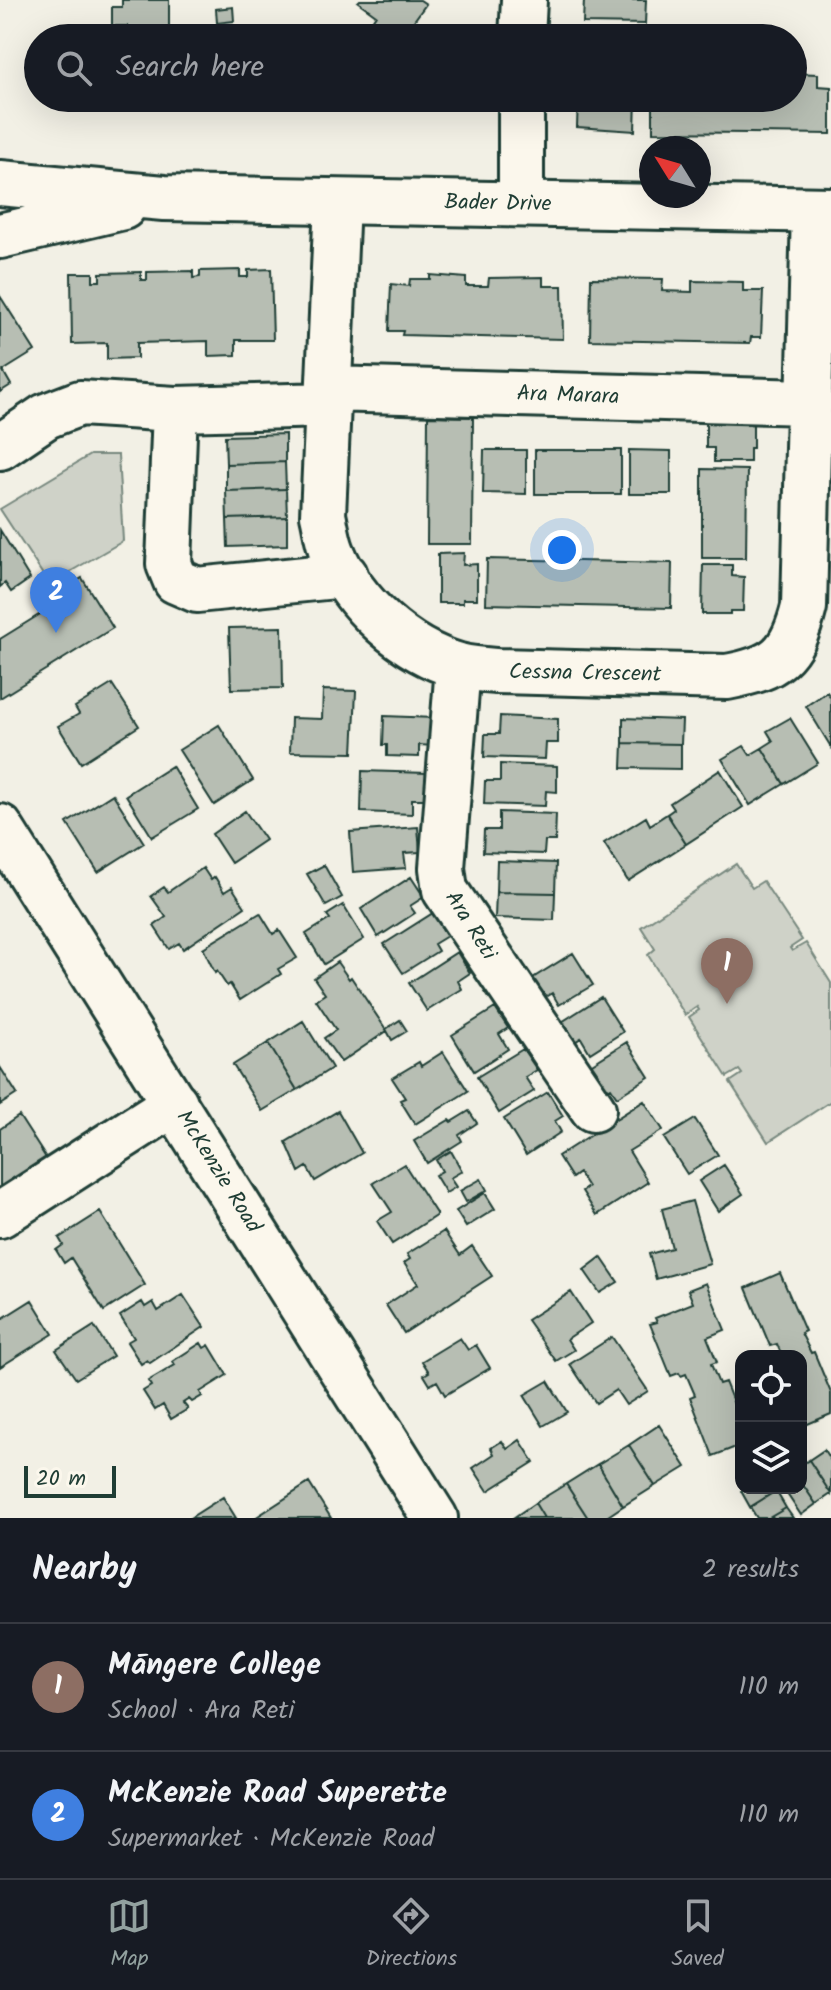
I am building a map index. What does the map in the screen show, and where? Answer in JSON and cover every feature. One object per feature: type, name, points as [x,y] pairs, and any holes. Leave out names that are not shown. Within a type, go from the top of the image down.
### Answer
[{"type":"street","points":[[523,24],[524,0]]},
{"type":"street","points":[[521,112],[521,204]]},
{"type":"street","name":"Bader Drive","points":[[0,183],[164,198],[822,210]]},
{"type":"street","name":"Bader Drive","points":[[0,236],[164,198]]},
{"type":"street","name":"Cessna Crescent","points":[[337,202],[323,515],[331,551],[358,596],[413,646],[458,666],[496,671],[727,677],[758,672],[784,654],[798,634],[804,607],[808,402],[822,210]]},
{"type":"street","name":"Ara Marara","points":[[0,447],[46,416],[80,403],[175,409],[328,397],[808,402]]},
{"type":"street","points":[[175,409],[169,564],[176,581],[197,590],[345,575]]},
{"type":"street","name":"Ara Reti","points":[[458,666],[442,868],[445,890],[593,1109]]},
{"type":"street","name":"McKenzie Road","points":[[0,827],[175,1103],[423,1514]]},
{"type":"street","points":[[0,1215],[175,1103]]},
{"type":"shaded area","points":[[90,455],[118,455],[123,541],[49,584],[0,509]]},
{"type":"shaded area","points":[[736,864],[752,888],[763,881],[802,940],[790,948],[792,951],[806,943],[831,983],[831,1101],[768,1142],[730,1082],[742,1074],[739,1070],[727,1077],[689,1017],[699,1010],[697,1007],[685,1015],[648,955],[655,949],[641,927]]},
{"type":"building","points":[[122,0],[169,0],[169,24],[112,24],[112,7],[122,7]]},
{"type":"building","points":[[420,0],[426,4],[412,24],[370,24],[376,15],[358,2]]},
{"type":"building","points":[[584,0],[646,0],[645,24],[583,23]]},
{"type":"building","points":[[233,7],[234,21],[217,23],[216,9]]},
{"type":"building","points":[[807,74],[818,74],[818,86],[831,87],[831,134],[653,132],[653,112],[807,112]]},
{"type":"building","points":[[578,112],[636,112],[635,131],[577,127]]},
{"type":"building","points":[[271,269],[273,340],[236,340],[236,355],[208,356],[208,341],[137,343],[137,358],[107,359],[107,343],[72,344],[71,273],[93,273],[93,281],[100,281],[100,273],[141,272],[141,280],[147,280],[147,272],[193,271],[193,278],[200,277],[200,271],[240,270],[240,277],[248,277],[248,270]]},
{"type":"building","points":[[430,275],[466,278],[466,286],[488,286],[489,278],[543,277],[543,286],[562,286],[563,339],[402,335],[403,331],[389,331],[391,284],[409,286],[410,279],[430,279]]},
{"type":"building","points":[[591,278],[663,279],[662,291],[692,292],[692,281],[743,282],[743,291],[763,291],[761,337],[751,337],[750,343],[590,340]]},
{"type":"building","points":[[0,296],[35,351],[3,371],[11,385],[0,392]]},
{"type":"building","points":[[428,416],[473,417],[472,544],[427,544]]},
{"type":"building","points":[[706,422],[753,422],[750,462],[714,462],[714,448],[706,448]]},
{"type":"building","points":[[285,434],[285,462],[226,464],[225,436]]},
{"type":"building","points":[[484,450],[526,450],[526,494],[483,493]]},
{"type":"building","points":[[535,450],[621,450],[621,494],[535,494]]},
{"type":"building","points":[[629,450],[671,451],[671,494],[629,494]]},
{"type":"building","points":[[285,462],[286,489],[226,491],[226,464]]},
{"type":"building","points":[[702,469],[747,470],[746,558],[702,558]]},
{"type":"building","points":[[286,489],[287,517],[227,519],[226,491]]},
{"type":"building","points":[[287,517],[287,545],[228,547],[227,519]]},
{"type":"building","points":[[0,530],[30,579],[11,592],[5,583],[0,587]]},
{"type":"building","points":[[464,553],[463,565],[477,564],[477,599],[463,599],[463,603],[438,603],[438,554]]},
{"type":"building","points":[[487,559],[672,563],[671,608],[486,604]]},
{"type":"building","points":[[703,565],[732,565],[732,576],[744,577],[743,611],[702,614]]},
{"type":"building","points":[[82,578],[113,628],[0,698],[0,639],[50,608],[46,601]]},
{"type":"building","points":[[282,627],[283,688],[231,689],[229,628]]},
{"type":"building","points":[[112,684],[139,726],[81,763],[58,726],[79,714],[75,707]]},
{"type":"building","points":[[323,690],[356,691],[353,753],[290,752],[291,718],[322,719]]},
{"type":"building","points":[[827,692],[831,698],[831,747],[806,706]]},
{"type":"building","points":[[384,716],[435,718],[434,746],[419,745],[419,757],[387,756],[387,745],[383,745]]},
{"type":"building","points":[[500,716],[558,719],[558,743],[546,743],[545,759],[484,757],[485,734],[499,734]]},
{"type":"building","points":[[623,718],[682,720],[681,744],[623,743]]},
{"type":"building","points":[[790,718],[818,763],[784,784],[762,748],[773,741],[767,731]]},
{"type":"building","points":[[219,725],[253,780],[214,805],[179,750]]},
{"type":"building","points":[[623,743],[681,744],[681,769],[622,768]]},
{"type":"building","points":[[744,746],[750,755],[762,748],[784,784],[750,805],[722,759]]},
{"type":"building","points":[[500,764],[557,766],[557,792],[546,791],[545,806],[484,804],[485,781],[500,781]]},
{"type":"building","points":[[172,766],[198,809],[152,837],[126,795]]},
{"type":"building","points":[[720,770],[743,807],[686,844],[667,814],[674,809],[670,803]]},
{"type":"building","points":[[362,771],[428,773],[427,799],[412,799],[412,814],[361,812]]},
{"type":"building","points":[[113,794],[144,843],[98,872],[67,823]]},
{"type":"building","points":[[245,811],[265,840],[231,863],[212,834]]},
{"type":"building","points":[[499,812],[556,814],[555,841],[545,841],[544,854],[483,852],[484,830],[499,830]]},
{"type":"building","points":[[667,814],[686,844],[628,881],[604,843],[646,817],[650,825]]},
{"type":"building","points":[[418,827],[420,852],[404,853],[406,868],[353,872],[350,832]]},
{"type":"building","points":[[497,861],[556,863],[555,893],[496,892]]},
{"type":"building","points":[[324,865],[342,897],[326,906],[307,874]]},
{"type":"building","points":[[203,868],[211,880],[215,877],[224,892],[232,887],[245,907],[183,949],[179,943],[169,949],[154,926],[166,917],[151,896],[164,887],[168,892]]},
{"type":"building","points":[[411,877],[424,897],[410,906],[415,913],[378,937],[361,909]]},
{"type":"building","points":[[496,892],[555,893],[554,920],[495,918]]},
{"type":"building","points":[[343,905],[364,939],[324,964],[306,934],[330,919],[327,915]]},
{"type":"building","points":[[260,913],[273,934],[279,930],[297,958],[278,969],[281,974],[240,1000],[230,984],[227,986],[217,971],[215,973],[203,948]]},
{"type":"building","points":[[433,913],[447,936],[434,944],[438,951],[403,973],[384,944]]},
{"type":"building","points":[[457,952],[470,973],[458,981],[462,989],[427,1011],[409,983]]},
{"type":"building","points":[[573,953],[593,985],[559,1005],[552,993],[540,1000],[528,981]]},
{"type":"building","points":[[337,962],[349,979],[351,977],[387,1031],[341,1062],[324,1038],[336,1030],[316,1000],[325,994],[314,978]]},
{"type":"building","points":[[601,997],[623,1032],[590,1053],[581,1038],[570,1045],[557,1025]]},
{"type":"building","points":[[495,1008],[508,1028],[499,1034],[508,1049],[474,1071],[452,1035]]},
{"type":"building","points":[[400,1020],[407,1031],[392,1040],[386,1029]]},
{"type":"building","points":[[303,1021],[332,1068],[297,1090],[268,1043]]},
{"type":"building","points":[[627,1042],[649,1077],[617,1097],[611,1088],[600,1095],[584,1069]]},
{"type":"building","points":[[268,1043],[297,1090],[262,1111],[233,1065]]},
{"type":"building","points":[[523,1049],[537,1070],[525,1077],[534,1091],[499,1113],[477,1077]]},
{"type":"building","points":[[443,1052],[468,1091],[415,1124],[400,1100],[405,1098],[392,1078],[419,1062],[421,1066]]},
{"type":"building","points":[[0,1067],[17,1094],[0,1105]]},
{"type":"building","points":[[548,1092],[563,1116],[555,1121],[561,1132],[526,1155],[504,1119]]},
{"type":"building","points":[[644,1101],[663,1130],[629,1151],[648,1182],[597,1215],[582,1191],[588,1187],[579,1173],[572,1178],[558,1156]]},
{"type":"building","points":[[338,1111],[362,1153],[315,1181],[307,1167],[299,1172],[286,1142]]},
{"type":"building","points":[[469,1111],[477,1123],[459,1135],[462,1141],[427,1163],[414,1141]]},
{"type":"building","points":[[19,1116],[48,1161],[0,1192],[0,1129]]},
{"type":"building","points":[[695,1119],[718,1155],[687,1174],[664,1138]]},
{"type":"building","points":[[451,1151],[462,1171],[450,1178],[456,1187],[446,1193],[435,1175],[442,1171],[436,1160]]},
{"type":"building","points":[[404,1164],[437,1215],[392,1244],[377,1221],[392,1212],[373,1183]]},
{"type":"building","points":[[724,1165],[743,1194],[718,1211],[699,1181]]},
{"type":"building","points":[[481,1179],[487,1190],[466,1202],[460,1191]]},
{"type":"building","points":[[485,1193],[495,1209],[466,1227],[456,1211]]},
{"type":"building","points":[[692,1201],[710,1264],[656,1279],[649,1254],[672,1248],[662,1209]]},
{"type":"building","points":[[100,1212],[145,1285],[104,1311],[71,1258],[64,1263],[56,1250],[63,1245],[59,1238]]},
{"type":"building","points":[[444,1231],[460,1255],[472,1246],[492,1276],[404,1333],[386,1305],[418,1284],[404,1263],[410,1259],[407,1254]]},
{"type":"building","points":[[601,1257],[618,1282],[600,1293],[584,1270]]},
{"type":"building","points":[[780,1273],[805,1331],[801,1333],[811,1353],[814,1352],[831,1393],[831,1414],[807,1424],[807,1350],[780,1350],[777,1344],[770,1346],[746,1288]]},
{"type":"building","points":[[706,1283],[725,1330],[707,1337],[717,1362],[711,1364],[719,1384],[725,1382],[735,1407],[735,1447],[713,1456],[690,1397],[695,1395],[686,1374],[671,1376],[650,1324],[657,1322],[655,1318],[693,1303],[688,1290]]},
{"type":"building","points":[[571,1292],[591,1323],[567,1339],[574,1350],[556,1361],[527,1320]]},
{"type":"building","points":[[183,1295],[204,1327],[150,1363],[147,1360],[141,1364],[127,1342],[134,1338],[120,1316],[142,1302],[145,1307],[153,1302],[158,1311]]},
{"type":"building","points":[[32,1300],[53,1334],[0,1367],[0,1320]]},
{"type":"building","points":[[94,1326],[113,1356],[76,1379],[56,1350]]},
{"type":"building","points":[[612,1337],[648,1391],[626,1405],[616,1390],[596,1403],[570,1364]]},
{"type":"building","points":[[460,1338],[468,1350],[476,1345],[490,1368],[445,1395],[437,1381],[430,1385],[424,1375],[429,1372],[422,1361]]},
{"type":"building","points":[[201,1343],[204,1348],[209,1345],[227,1375],[200,1392],[202,1396],[183,1403],[188,1409],[171,1419],[163,1405],[155,1410],[143,1391],[151,1386],[148,1381],[175,1365],[173,1361]]},
{"type":"building","points":[[548,1381],[567,1412],[543,1426],[524,1395]]},
{"type":"building","points":[[659,1425],[686,1467],[655,1486],[629,1445]]},
{"type":"building","points":[[520,1440],[534,1462],[488,1491],[473,1468],[494,1454],[491,1448],[502,1441],[507,1449]]},
{"type":"building","points":[[629,1445],[655,1486],[623,1506],[598,1464]]},
{"type":"building","points":[[824,1450],[831,1461],[831,1494],[809,1460]]},
{"type":"building","points":[[807,1461],[831,1494],[816,1504],[807,1491]]},
{"type":"building","points":[[598,1464],[623,1506],[605,1518],[588,1518],[566,1484]]},
{"type":"building","points":[[309,1483],[331,1518],[255,1518]]},
{"type":"building","points":[[566,1484],[588,1518],[544,1518],[535,1503]]},
{"type":"building","points":[[807,1491],[816,1504],[801,1515],[787,1494],[807,1494]]},
{"type":"building","points":[[743,1494],[771,1494],[750,1507]]},
{"type":"building","points":[[771,1494],[778,1494],[786,1508],[769,1518],[757,1518],[750,1507]]},
{"type":"building","points":[[223,1497],[236,1518],[190,1518]]},
{"type":"building","points":[[535,1503],[544,1518],[513,1518]]},
{"type":"building","points":[[786,1508],[793,1518],[769,1518]]},
{"type":"place","name":"McKenzie Road Superette","points":[[56,633]]},
{"type":"place","name":"Māngere College","points":[[727,1004]]}]
